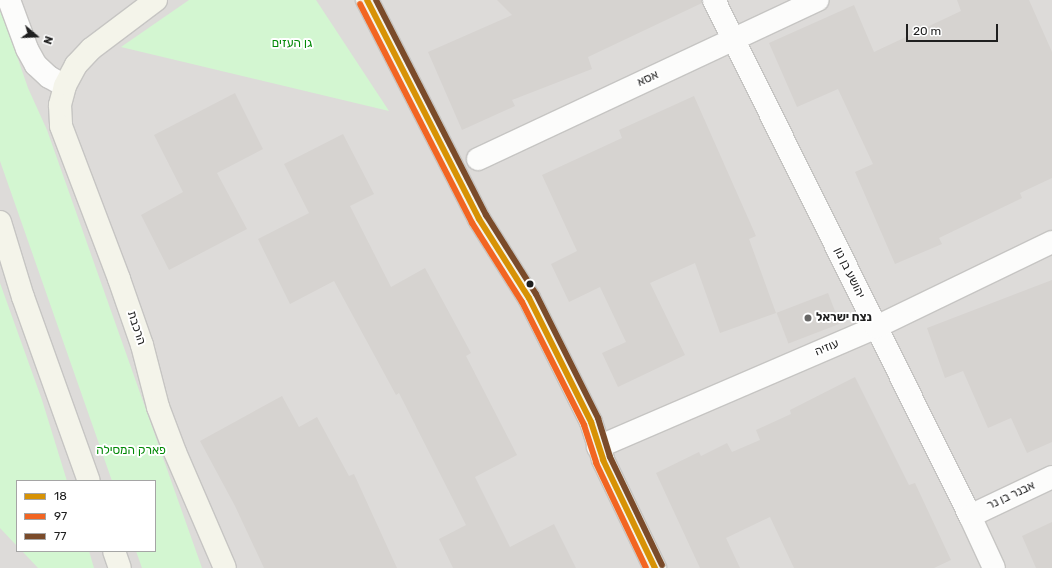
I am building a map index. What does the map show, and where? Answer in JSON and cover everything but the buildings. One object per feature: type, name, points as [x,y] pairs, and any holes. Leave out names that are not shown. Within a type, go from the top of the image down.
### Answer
[{"type":"street","points":[[9,0],[26,49],[36,65],[49,77],[65,86]]},
{"type":"street","name":"הרכבת","points":[[156,0],[91,49],[76,65],[65,86],[60,106],[61,126],[142,344],[158,407],[165,426],[225,568]]},
{"type":"street","points":[[367,0],[479,219],[529,298],[591,422],[603,460],[654,568]]},
{"type":"street","name":"יהושע בן נון","points":[[714,0],[970,516],[994,568]]},
{"type":"street","name":"אסא","points":[[478,159],[818,0]]},
{"type":"street","points":[[0,222],[23,297],[89,480]]},
{"type":"street","name":"עוזיה","points":[[598,447],[876,326],[1052,242]]},
{"type":"street","name":"אבנר בן נר","points":[[970,516],[1052,477]]},
{"type":"street","points":[[114,552],[120,568]]},
{"type":"shaded area","points":[[0,0],[1052,0],[1052,568],[0,568]]},
{"type":"green space","name":"גן העזים","points":[[189,0],[316,0],[389,111],[121,47]]},
{"type":"green space","name":"פארק המסילה","points":[[0,7],[28,88],[47,130],[202,568],[142,568],[136,552],[156,552],[156,480],[112,480],[0,161]]},
{"type":"green space","points":[[0,283],[42,400],[67,480],[16,480],[16,545],[0,528]]},
{"type":"green space","points":[[23,552],[89,552],[94,568],[38,568]]},
{"type":"transit line","name":"18","points":[[367,0],[479,219],[529,298],[591,422],[603,460],[655,568]]},
{"type":"transit line","name":"77","points":[[376,0],[486,215],[536,294],[598,418],[610,457],[662,565]]},
{"type":"transit line","name":"97","points":[[360,4],[472,223],[522,302],[584,425],[596,463],[646,568]]},
{"type":"place","name":"נצח ישראל","points":[[808,318]]}]
